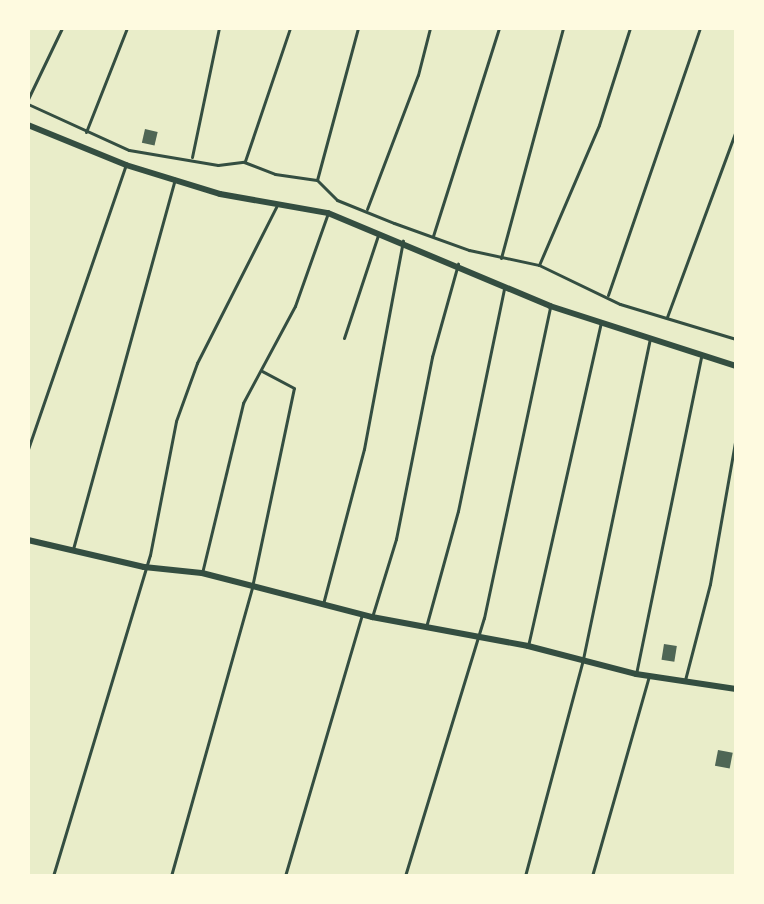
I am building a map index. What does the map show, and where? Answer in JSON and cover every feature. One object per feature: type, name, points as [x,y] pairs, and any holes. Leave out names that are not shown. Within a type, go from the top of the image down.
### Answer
[{"type":"street","points":[[28,125],[126,165],[276,207],[328,213],[458,264],[504,288],[550,306],[736,366]]},
{"type":"street","points":[[28,540],[144,567],[202,573],[372,617],[528,646],[636,674],[736,689]]},
{"type":"lane","points":[[62,28],[28,102],[86,133],[129,150],[192,157],[218,165],[244,162],[275,174],[317,180],[337,200],[501,258],[539,265],[608,295],[620,304],[736,339]]},
{"type":"lane","points":[[86,133],[127,28]]},
{"type":"lane","points":[[192,157],[219,28]]},
{"type":"lane","points":[[244,162],[290,28]]},
{"type":"lane","points":[[317,180],[358,28]]},
{"type":"lane","points":[[367,210],[418,75],[430,28]]},
{"type":"lane","points":[[433,236],[499,28]]},
{"type":"lane","points":[[501,258],[563,28]]},
{"type":"lane","points":[[539,265],[599,125],[630,28]]},
{"type":"lane","points":[[608,295],[700,28]]},
{"type":"lane","points":[[666,318],[736,130]]},
{"type":"lane","points":[[28,449],[126,165]]},
{"type":"lane","points":[[73,549],[175,178]]},
{"type":"lane","points":[[53,876],[144,567],[187,392],[276,207]]},
{"type":"lane","points":[[202,573],[243,403],[295,306],[328,213]]},
{"type":"lane","points":[[344,338],[379,231]]},
{"type":"lane","points":[[323,604],[364,449],[403,241]]},
{"type":"lane","points":[[372,617],[396,539],[432,357],[458,264]]},
{"type":"lane","points":[[426,627],[458,511],[504,288]]},
{"type":"lane","points":[[405,876],[477,636],[550,306]]},
{"type":"lane","points":[[528,646],[601,322]]},
{"type":"lane","points":[[525,876],[583,659],[651,337]]},
{"type":"lane","points":[[636,674],[701,357]]},
{"type":"lane","points":[[171,876],[252,587],[294,388],[262,371]]},
{"type":"lane","points":[[685,681],[710,584],[736,437]]},
{"type":"lane","points":[[285,876],[362,614]]},
{"type":"lane","points":[[592,876],[649,676]]},
{"type":"building","points":[[145,129],[158,132],[155,146],[142,143]]},
{"type":"building","points":[[664,644],[677,646],[674,662],[661,660]]},
{"type":"building","points":[[718,750],[733,753],[730,769],[715,766]]}]
